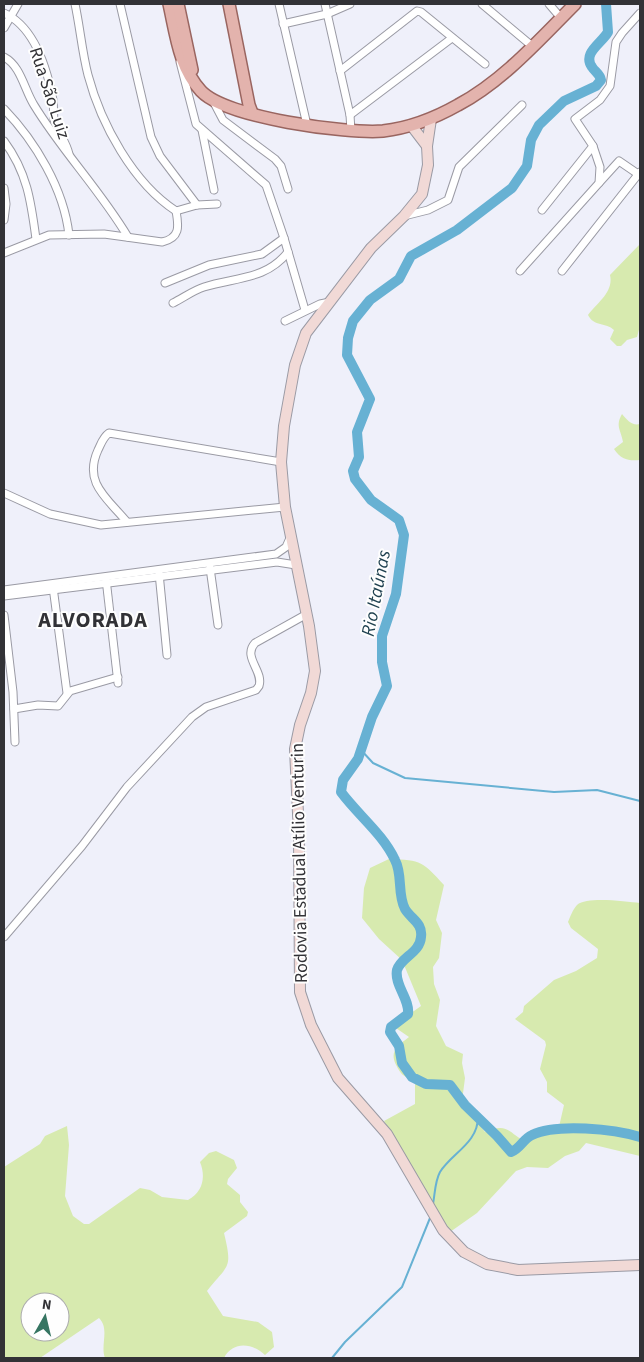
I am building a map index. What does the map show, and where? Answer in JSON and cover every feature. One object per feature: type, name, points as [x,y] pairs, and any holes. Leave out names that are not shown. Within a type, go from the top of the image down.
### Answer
[{"type":"main road","points":[[169,4],[184,54]]},
{"type":"main road","points":[[178,4],[187,73],[202,92],[212,99],[252,113],[307,125],[351,131],[385,131],[411,125],[431,118],[473,97],[504,73],[574,4]]},
{"type":"main road","points":[[229,4],[252,113]]},
{"type":"main road","points":[[247,93],[256,108],[272,118]]},
{"type":"main road","name":"Rodovia Estadual Atílio Venturin","points":[[431,118],[427,146],[426,184],[419,198],[404,216],[371,248],[315,320],[301,345],[291,387],[281,462],[290,538],[314,653],[314,682],[300,725],[295,750],[300,835],[298,972],[302,1001],[326,1057],[346,1088],[387,1134],[448,1236],[470,1256],[495,1267],[518,1270],[640,1265]]},
{"type":"main road","points":[[411,125],[427,146]]},
{"type":"street","points":[[4,28],[18,4]]},
{"type":"street","points":[[4,253],[49,235],[100,234],[162,242],[173,238],[178,231],[176,211],[139,176],[109,126],[88,75],[75,4]]},
{"type":"street","points":[[120,4],[151,137],[160,156],[198,205]]},
{"type":"street","points":[[279,4],[307,125]]},
{"type":"street","points":[[325,4],[350,115],[351,131]]},
{"type":"street","points":[[283,24],[327,14],[350,4]]},
{"type":"street","points":[[482,4],[532,46]]},
{"type":"street","points":[[549,4],[561,18]]},
{"type":"street","points":[[340,71],[414,13],[421,12],[485,64]]},
{"type":"street","name":"Rua São Luiz","points":[[4,13],[24,26],[39,53],[52,92],[56,124],[66,142],[69,157]]},
{"type":"street","points":[[599,184],[600,167],[593,146],[575,119],[600,100],[610,86],[616,42],[640,13]]},
{"type":"street","points":[[350,115],[452,38]]},
{"type":"street","points":[[184,54],[180,68],[196,124],[266,185],[305,310]]},
{"type":"street","points":[[4,57],[16,68],[32,102],[69,157],[98,192],[128,237]]},
{"type":"street","points":[[212,99],[214,107],[224,120],[276,159],[281,166],[288,189]]},
{"type":"street","points":[[404,216],[428,210],[448,200],[459,168],[522,105]]},
{"type":"street","points":[[4,109],[16,123],[47,169],[65,212],[69,235]]},
{"type":"street","points":[[202,130],[214,190]]},
{"type":"street","points":[[4,141],[26,179],[36,239]]},
{"type":"street","points":[[542,210],[593,146]]},
{"type":"street","points":[[520,271],[619,161],[639,173],[562,271]]},
{"type":"street","points":[[4,188],[6,204],[4,220]]},
{"type":"street","points":[[176,211],[198,205],[217,204]]},
{"type":"street","points":[[165,283],[209,265],[262,254],[284,238]]},
{"type":"street","points":[[173,303],[205,287],[244,279],[267,271],[288,252]]},
{"type":"street","points":[[285,321],[305,310],[330,302]]},
{"type":"street","points":[[127,522],[100,490],[92,474],[93,461],[104,438],[109,433],[281,462]]},
{"type":"street","points":[[4,493],[50,514],[94,525],[285,507]]},
{"type":"street","points":[[210,568],[276,554],[286,547],[290,538]]},
{"type":"street","points":[[4,596],[53,587],[210,568],[277,562],[296,565]]},
{"type":"street","points":[[210,568],[218,625]]},
{"type":"street","points":[[159,574],[167,655]]},
{"type":"street","points":[[14,709],[38,705],[58,706],[67,693],[118,680],[106,580]]},
{"type":"street","points":[[4,590],[53,587]]},
{"type":"street","points":[[53,587],[67,693]]},
{"type":"street","points":[[4,937],[82,846],[127,787],[192,717],[206,707],[256,690],[260,686],[260,676],[250,655],[251,646],[307,614]]},
{"type":"street","points":[[4,615],[14,709],[15,742]]},
{"type":"street","points":[[292,624],[309,626]]},
{"type":"green space","points":[[640,244],[640,326],[637,337],[627,340],[621,346],[617,346],[610,339],[614,330],[593,321],[588,315],[610,287],[610,275]]},
{"type":"green space","points":[[622,414],[632,423],[640,424],[640,460],[626,459],[619,456],[614,449],[623,442],[619,425]]},
{"type":"green space","points":[[389,859],[409,860],[421,864],[431,871],[444,885],[436,920],[442,933],[439,958],[433,967],[434,984],[440,1000],[436,1026],[446,1046],[463,1054],[462,1063],[465,1078],[462,1101],[485,1132],[504,1128],[528,1142],[543,1133],[558,1131],[564,1105],[547,1092],[547,1082],[540,1069],[546,1045],[545,1041],[515,1019],[523,1012],[524,1006],[554,980],[576,971],[597,958],[598,949],[571,928],[568,922],[577,905],[582,902],[598,900],[640,903],[640,1156],[586,1143],[579,1151],[565,1156],[548,1168],[527,1167],[516,1171],[477,1213],[450,1232],[384,1121],[415,1104],[415,1082],[401,1073],[394,1056],[394,1052],[399,1045],[409,1037],[393,1026],[421,1006],[402,960],[379,939],[362,918],[364,888],[370,868]]},
{"type":"green space","points":[[67,1126],[69,1145],[65,1196],[73,1216],[84,1224],[89,1224],[140,1188],[150,1190],[162,1197],[188,1200],[197,1193],[202,1184],[203,1173],[200,1162],[209,1153],[216,1151],[234,1160],[237,1168],[228,1179],[227,1184],[240,1195],[240,1202],[248,1212],[247,1216],[224,1233],[228,1254],[227,1266],[207,1291],[223,1316],[258,1322],[272,1332],[274,1347],[265,1355],[249,1346],[238,1346],[228,1352],[224,1358],[105,1358],[104,1327],[99,1318],[70,1338],[70,1292],[20,1292],[20,1342],[64,1342],[40,1358],[4,1358],[4,1167],[40,1144],[45,1136]]},
{"type":"waterway","name":"Rio Itaúnas","points":[[606,4],[608,32],[589,57],[592,67],[601,80],[596,86],[564,101],[539,125],[531,140],[527,166],[512,188],[457,230],[411,256],[399,279],[370,300],[353,321],[348,338],[347,355],[370,399],[357,432],[359,457],[353,471],[355,479],[371,500],[399,520],[404,535],[396,594],[382,636],[382,662],[387,686],[372,717],[358,759],[343,780],[341,792],[390,851],[399,872],[400,891],[405,909],[416,922],[421,932],[420,942],[417,947],[397,970],[398,981],[407,1003],[408,1014],[391,1027],[390,1032],[399,1046],[402,1063],[412,1077],[426,1084],[450,1085],[465,1105],[511,1152],[532,1135],[556,1129],[586,1128],[640,1137]]},
{"type":"waterway","points":[[361,750],[373,763],[405,778],[554,792],[597,790],[640,801]]},
{"type":"waterway","points":[[433,1204],[436,1183],[440,1172],[474,1134],[478,1117]]},
{"type":"waterway","points":[[332,1358],[345,1342],[402,1287],[430,1218]]},
{"type":"district","name":"ALVORADA","points":[[93,619]]}]
